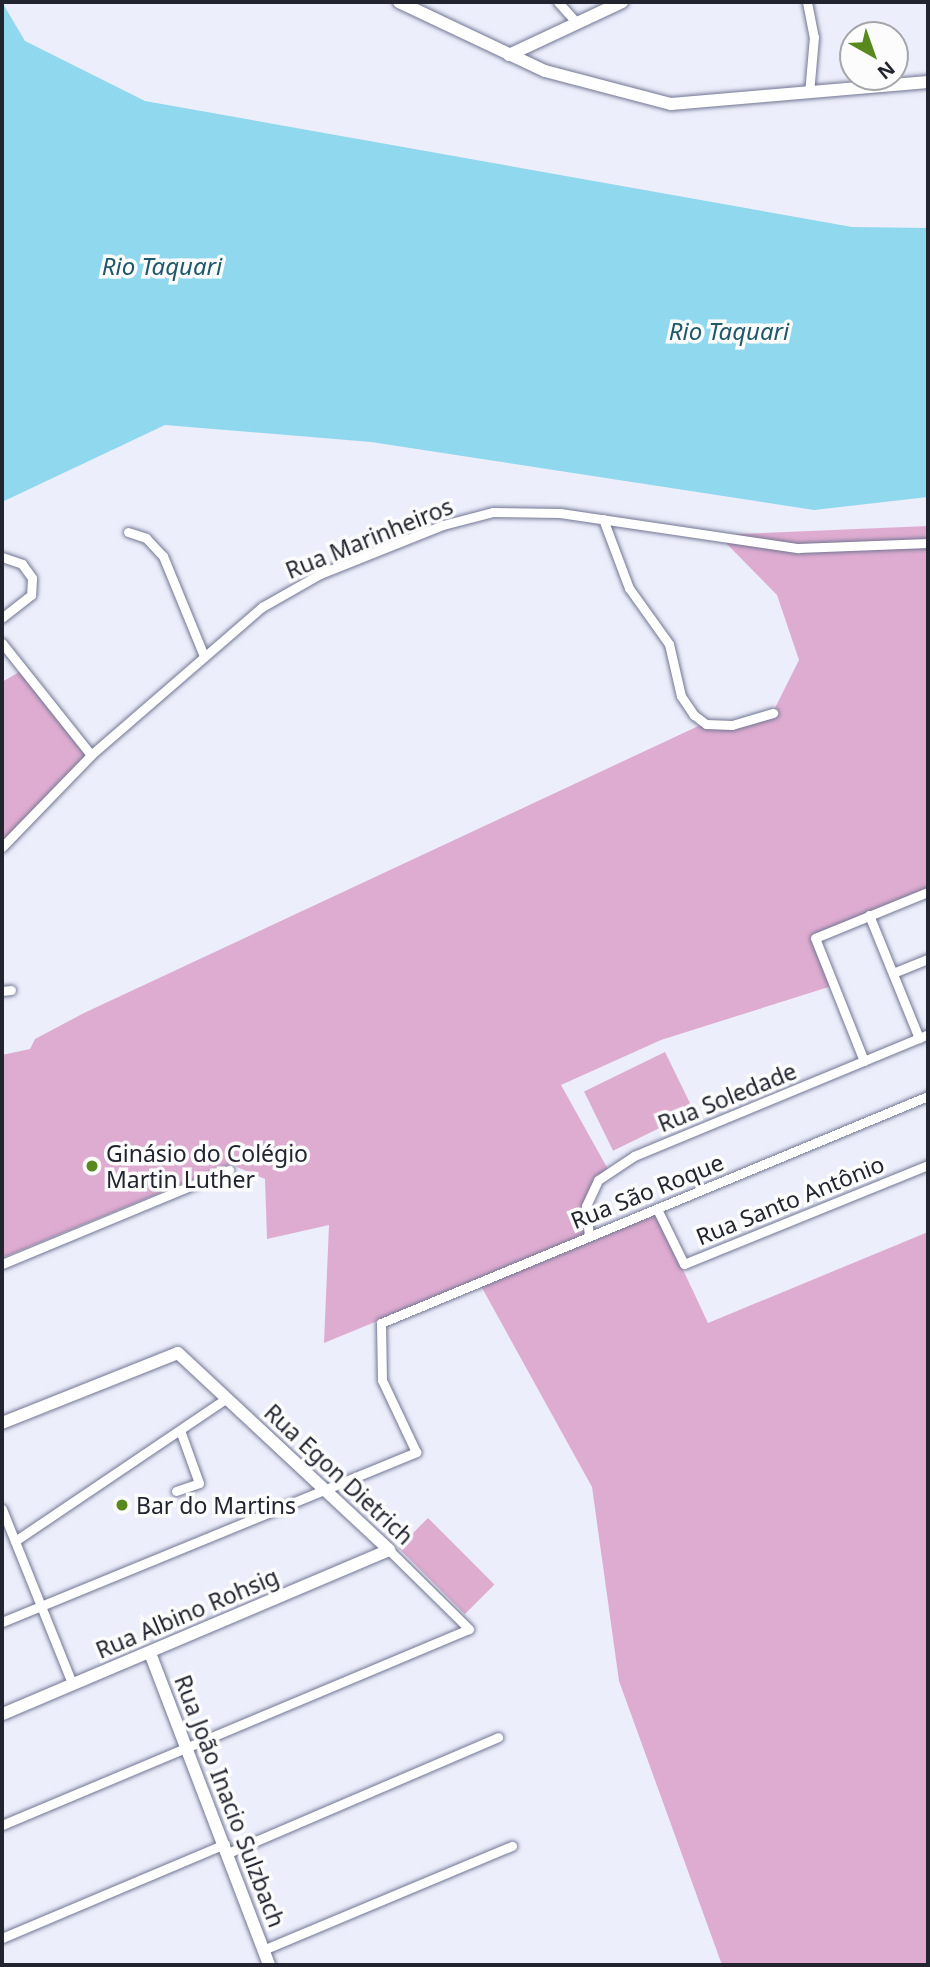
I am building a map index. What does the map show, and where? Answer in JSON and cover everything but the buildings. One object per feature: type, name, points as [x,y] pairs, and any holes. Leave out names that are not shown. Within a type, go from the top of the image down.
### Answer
[{"type":"street","points":[[399,2],[509,55],[596,88],[671,104],[928,82]]},
{"type":"street","points":[[558,2],[577,23]]},
{"type":"street","points":[[509,55],[622,2]]},
{"type":"street","points":[[807,2],[814,37],[809,93]]},
{"type":"street","name":"Rua Marinheiros","points":[[2,847],[91,755],[204,656],[284,593],[443,525],[493,512],[603,519],[798,548],[928,543]]},
{"type":"street","points":[[603,519],[629,588],[669,644],[681,696],[694,715],[732,725],[773,713]]},
{"type":"street","points":[[128,532],[146,538],[163,556],[204,656]]},
{"type":"street","points":[[2,557],[22,564],[32,578],[32,595],[2,618]]},
{"type":"street","points":[[2,643],[91,755]]},
{"type":"street","points":[[864,1061],[815,938],[869,915],[927,896]]},
{"type":"street","points":[[869,915],[893,973],[924,1036]]},
{"type":"street","points":[[893,973],[928,960]]},
{"type":"street","name":"Rua Soledade","points":[[589,1236],[586,1206],[598,1180],[626,1162],[924,1036]]},
{"type":"street","name":"Rua São Roque","points":[[325,1489],[416,1452],[382,1380],[381,1323],[928,1096]]},
{"type":"street","name":"Rua Santo Antônio","points":[[657,1209],[684,1264],[928,1165]]},
{"type":"street","points":[[2,1264],[229,1170]]},
{"type":"street","name":"Rua Egon Dietrich","points":[[2,1423],[178,1353],[389,1549],[468,1629],[189,1746]]},
{"type":"street","points":[[15,1541],[181,1433],[228,1398]]},
{"type":"street","points":[[176,1491],[199,1483],[181,1433]]},
{"type":"street","points":[[2,1622],[325,1489]]},
{"type":"street","points":[[2,1509],[72,1683]]},
{"type":"street","name":"Rua Albino Rohsig","points":[[2,1714],[389,1549]]},
{"type":"street","name":"Rua João Inacio Sulzbach","points":[[150,1653],[189,1746],[269,1965]]},
{"type":"street","points":[[2,1938],[498,1737]]},
{"type":"street","points":[[2,1825],[189,1746]]},
{"type":"street","points":[[263,1950],[512,1846]]},
{"type":"shaded area","points":[[928,526],[928,891],[815,936],[835,985],[661,1040],[561,1085],[609,1171],[587,1205],[589,1234],[324,1343],[329,1225],[267,1239],[265,1179],[230,1164],[2,1258],[2,1055],[30,1049],[35,1039],[84,1013],[707,722],[732,724],[773,712],[799,660],[777,595],[718,535]]},
{"type":"shaded area","points":[[19,672],[91,755],[2,847],[2,682]]},
{"type":"shaded area","points":[[665,1052],[694,1111],[613,1151],[584,1091]]},
{"type":"shaded area","points":[[656,1212],[708,1323],[928,1232],[928,1965],[722,1965],[619,1681],[592,1487],[481,1286]]},
{"type":"shaded area","points":[[428,1518],[494,1584],[465,1614],[398,1548]]},
{"type":"water","name":"Rio Taquari","points":[[2,2],[25,41],[145,101],[852,227],[928,228],[928,497],[814,510],[371,442],[165,425],[2,502]]},
{"type":"place","name":"Ginásio do Colégio Martin Luther","points":[[92,1166]]},
{"type":"place","name":"Bar do Martins","points":[[122,1505]]}]
